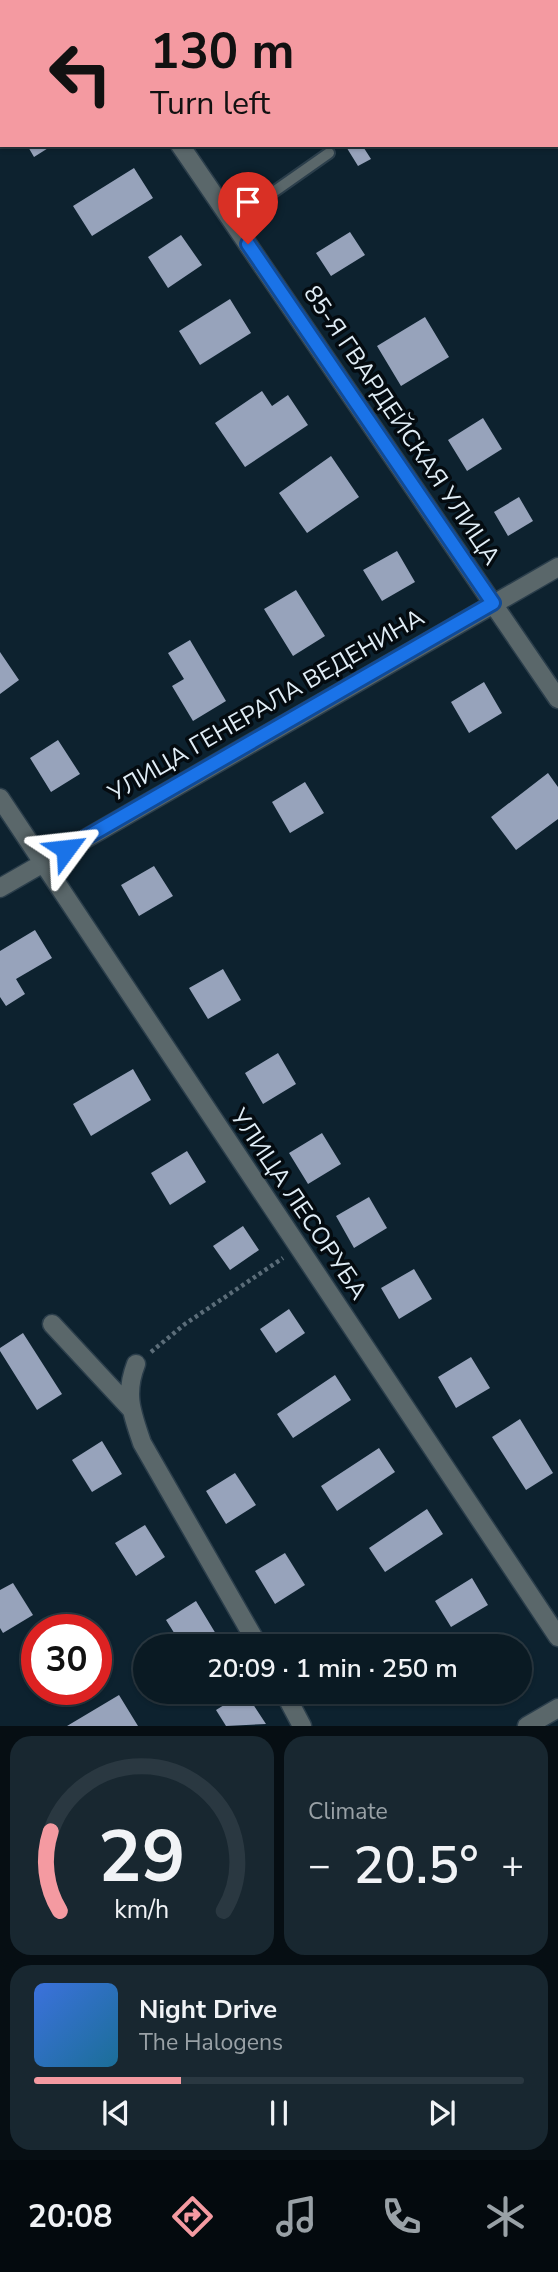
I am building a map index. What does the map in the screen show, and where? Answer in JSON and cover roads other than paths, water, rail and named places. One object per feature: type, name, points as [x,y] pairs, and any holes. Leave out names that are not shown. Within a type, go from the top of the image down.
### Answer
[{"type":"street","name":"85-Я ГВАРДЕЙСКАЯ УЛИЦА","points":[[181,147],[558,699]]},
{"type":"street","name":"УЛИЦА ГЕНЕРАЛА ВЕДЕНИНА","points":[[0,888],[558,567]]},
{"type":"street","name":"УЛИЦА ЛЕСОРУБА","points":[[0,799],[558,1637]]},
{"type":"street","points":[[52,1324],[131,1409]]},
{"type":"street","points":[[136,1364],[128,1384],[131,1409],[142,1443],[252,1634]]},
{"type":"street","points":[[290,1704],[302,1726]]},
{"type":"street","points":[[527,1726],[558,1708]]},
{"type":"lane","points":[[232,221],[329,153]]}]
